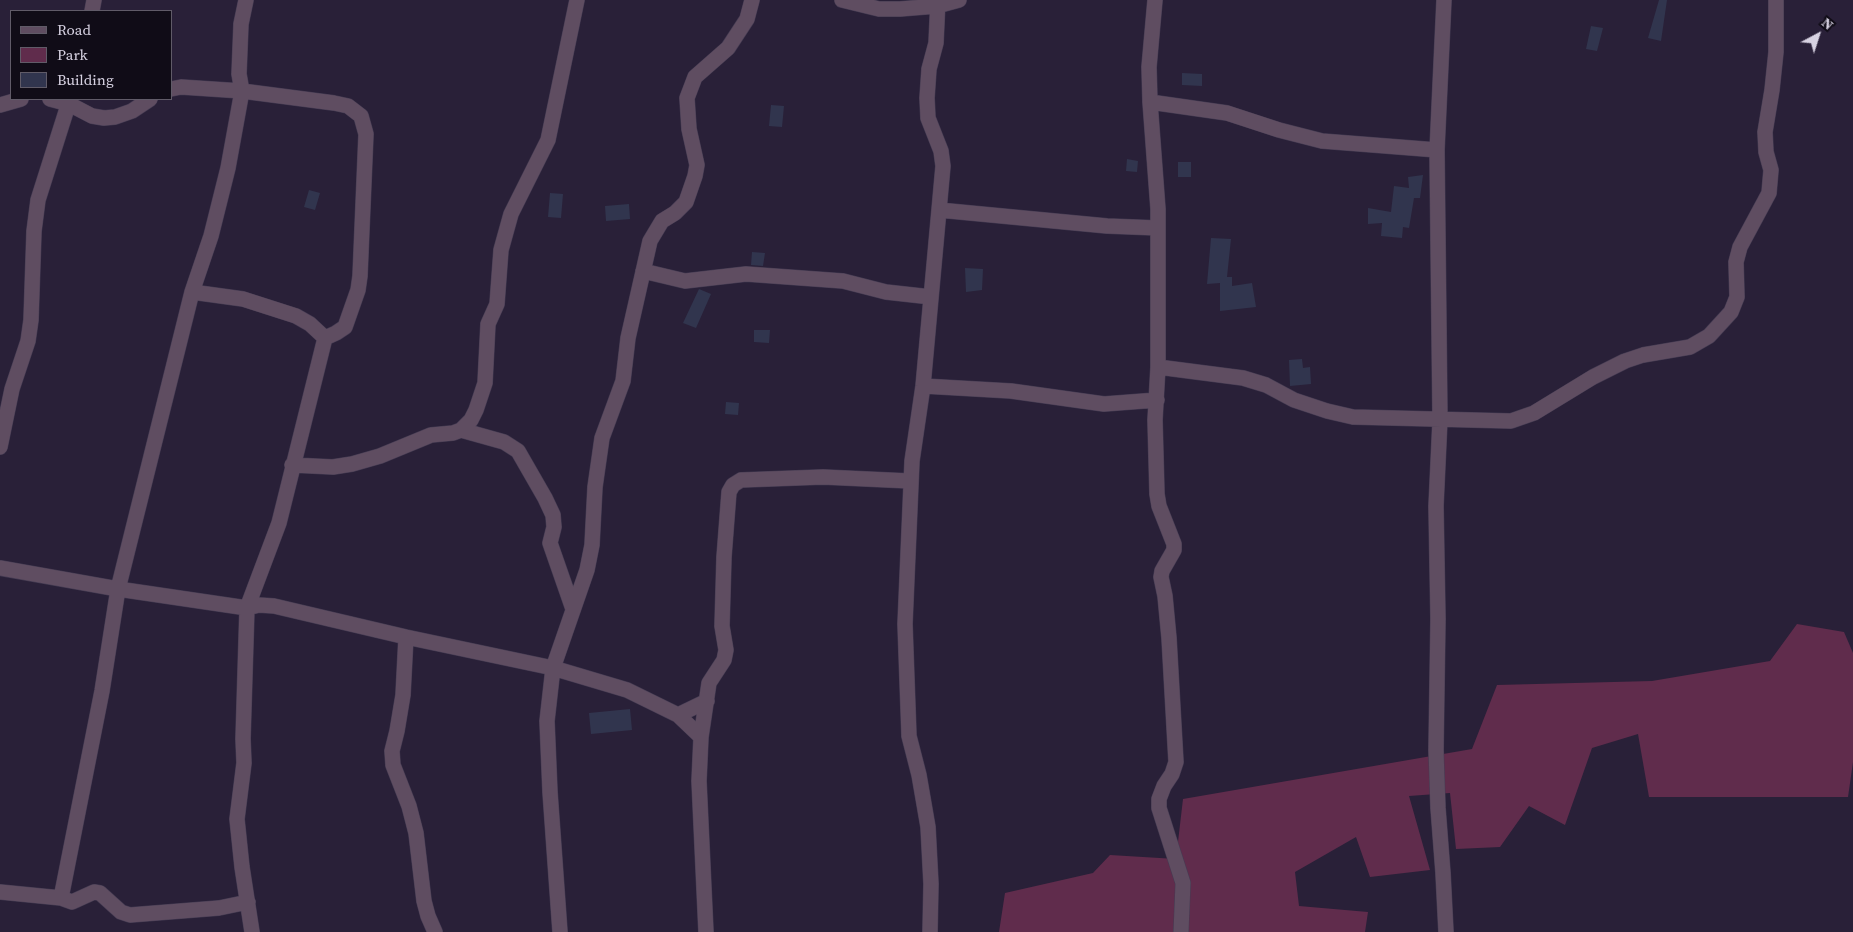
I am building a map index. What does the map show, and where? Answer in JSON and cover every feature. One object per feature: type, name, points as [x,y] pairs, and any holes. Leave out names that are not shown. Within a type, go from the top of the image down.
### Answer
[{"type":"street","points":[[61,898],[99,709],[118,589],[192,292],[211,236],[228,168],[242,91],[239,74],[241,34],[246,0]]},
{"type":"street","points":[[292,465],[333,467],[352,464],[380,456],[431,435],[453,433],[461,430],[471,420],[485,383],[488,324],[497,304],[501,250],[511,214],[548,140],[577,0]]},
{"type":"street","points":[[560,932],[547,721],[553,668],[586,570],[592,545],[595,486],[602,438],[623,382],[628,338],[650,240],[662,221],[675,213],[686,202],[695,176],[697,165],[689,129],[687,98],[695,77],[728,48],[747,19],[752,0]]},
{"type":"street","points":[[842,0],[879,9],[959,0]]},
{"type":"street","points":[[1155,0],[1150,66],[1150,102],[1158,228],[1157,494],[1159,506],[1174,544],[1174,550],[1162,571],[1161,577],[1170,638],[1176,762],[1172,774],[1164,786],[1158,808],[1183,883],[1181,932]]},
{"type":"street","points":[[1444,0],[1436,150],[1440,420],[1436,506],[1438,620],[1436,750],[1446,932]]},
{"type":"street","points":[[1158,367],[1242,378],[1266,386],[1294,400],[1353,417],[1511,421],[1534,413],[1625,361],[1643,355],[1690,347],[1709,336],[1731,312],[1737,297],[1736,262],[1740,247],[1769,193],[1771,181],[1765,132],[1776,52],[1776,0]]},
{"type":"street","points":[[930,932],[931,884],[928,827],[919,775],[909,736],[905,624],[910,481],[923,386],[943,166],[941,151],[928,118],[929,69],[936,43],[937,3]]},
{"type":"street","points":[[172,89],[181,87],[242,91],[334,103],[348,106],[361,116],[366,134],[359,283],[350,316],[345,326],[325,338]]},
{"type":"street","points":[[0,105],[18,100]]},
{"type":"street","points":[[0,447],[12,389],[29,334],[34,230],[38,200],[69,101],[92,116],[104,118],[115,117],[132,111],[148,100]]},
{"type":"street","points":[[1150,102],[1227,113],[1279,130],[1322,140],[1436,150]]},
{"type":"street","points":[[939,210],[1107,226],[1158,228]]},
{"type":"street","points":[[644,271],[685,281],[746,274],[843,281],[886,292],[931,297]]},
{"type":"street","points":[[192,292],[243,299],[296,316],[310,324],[325,338]]},
{"type":"street","points":[[252,932],[242,867],[238,819],[244,763],[247,608],[278,523],[325,338]]},
{"type":"street","points":[[923,386],[1011,391],[1104,404],[1157,400]]},
{"type":"street","points":[[461,430],[504,442],[518,451],[553,515],[554,527],[550,543],[573,609]]},
{"type":"street","points":[[706,932],[699,781],[701,737],[709,683],[724,660],[726,650],[722,626],[724,557],[729,492],[733,485],[741,480],[823,478],[910,481]]},
{"type":"street","points":[[0,568],[118,589],[247,608],[259,605],[274,606],[406,637],[553,668],[627,690],[678,716],[701,737]]},
{"type":"street","points":[[406,637],[403,695],[392,751],[393,764],[409,806],[418,848],[424,901],[435,932]]},
{"type":"street","points":[[678,716],[707,702]]},
{"type":"street","points":[[0,892],[61,898],[72,902],[94,892],[100,893],[121,912],[130,915],[218,908],[248,902]]},
{"type":"green space","points":[[1797,624],[1844,632],[1853,653],[1853,762],[1848,797],[1649,797],[1638,734],[1592,748],[1565,825],[1529,806],[1500,847],[1456,849],[1450,793],[1409,796],[1430,870],[1370,877],[1356,837],[1295,872],[1299,906],[1368,912],[1365,932],[999,932],[1005,893],[1093,873],[1110,855],[1176,859],[1183,799],[1472,749],[1497,685],[1652,681],[1770,661]]},
{"type":"building","points":[[1659,0],[1667,0],[1661,41],[1648,38]]},
{"type":"building","points":[[1591,26],[1603,28],[1597,51],[1586,49]]},
{"type":"building","points":[[1182,73],[1202,74],[1202,86],[1182,85]]},
{"type":"building","points":[[771,105],[784,106],[782,127],[769,126]]},
{"type":"building","points":[[1127,159],[1138,161],[1137,172],[1126,171]]},
{"type":"building","points":[[1178,162],[1191,162],[1191,177],[1178,177]]},
{"type":"building","points":[[1423,175],[1420,198],[1414,198],[1409,228],[1403,227],[1402,238],[1381,236],[1382,223],[1368,224],[1368,208],[1391,212],[1394,186],[1409,188],[1408,177]]},
{"type":"building","points":[[309,190],[320,193],[315,210],[304,207]]},
{"type":"building","points":[[550,193],[563,194],[561,218],[548,217]]},
{"type":"building","points":[[629,204],[630,219],[606,221],[605,206]]},
{"type":"building","points":[[1211,238],[1231,239],[1227,277],[1232,277],[1232,286],[1252,283],[1256,307],[1220,311],[1220,283],[1207,284]]},
{"type":"building","points":[[752,252],[765,253],[763,266],[751,265]]},
{"type":"building","points":[[965,268],[983,269],[982,290],[966,292]]},
{"type":"building","points":[[699,289],[711,294],[696,328],[683,323]]},
{"type":"building","points":[[754,330],[770,330],[769,343],[754,342]]},
{"type":"building","points":[[1302,359],[1303,368],[1310,367],[1311,384],[1290,386],[1289,360]]},
{"type":"building","points":[[726,402],[739,403],[738,415],[725,414]]},
{"type":"building","points":[[630,709],[632,730],[591,734],[589,713]]}]
